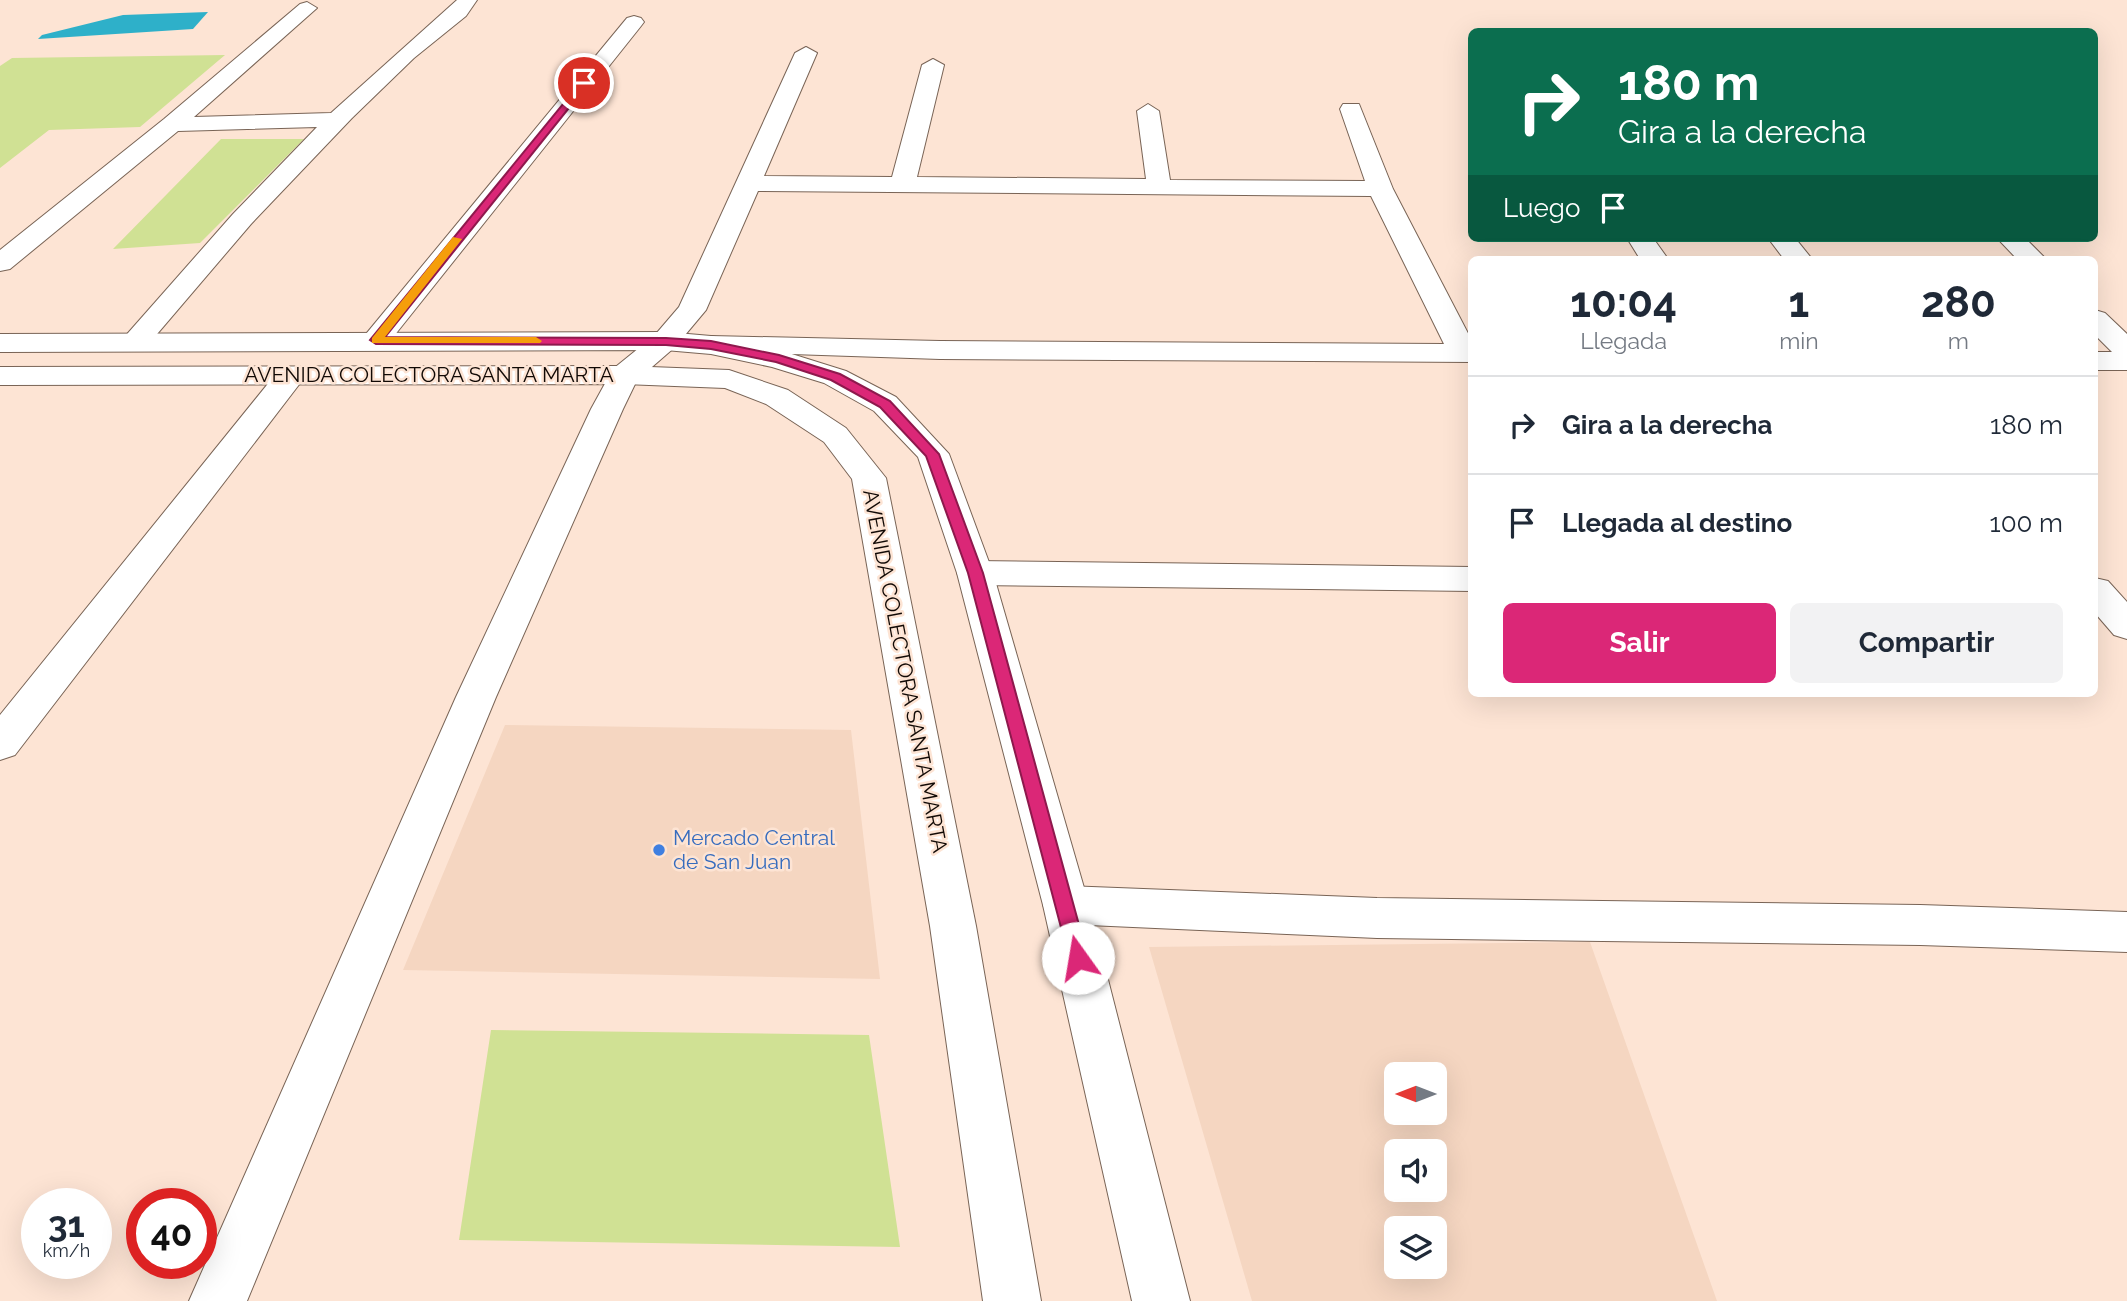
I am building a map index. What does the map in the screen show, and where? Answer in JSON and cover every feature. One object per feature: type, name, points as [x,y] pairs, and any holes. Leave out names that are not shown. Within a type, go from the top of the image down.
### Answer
[{"type":"street","points":[[136,341],[242,219],[337,121],[407,54],[459,12],[467,0]]},
{"type":"street","points":[[0,263],[172,124],[307,8]]},
{"type":"street","points":[[376,340],[634,22]]},
{"type":"street","points":[[218,1301],[476,696],[624,375],[666,341],[692,310],[806,53]]},
{"type":"street","points":[[904,184],[933,65]]},
{"type":"street","points":[[711,345],[940,350],[1467,353],[1380,189],[1351,109]]},
{"type":"street","points":[[1148,111],[1159,187]]},
{"type":"street","points":[[172,124],[337,121]]},
{"type":"street","points":[[750,183],[1380,189]]},
{"type":"street","points":[[1783,242],[1795,256]]},
{"type":"street","points":[[2014,242],[2029,256]]},
{"type":"street","points":[[2098,322],[2127,350]]},
{"type":"street","name":"AVENIDA COLECTORA SANTA MARTA","points":[[0,343],[666,341],[711,345],[779,359],[835,377],[885,404],[933,454],[975,573],[1066,905],[1161,1301]]},
{"type":"street","points":[[2098,362],[2127,361]]},
{"type":"street","name":"AVENIDA COLECTORA SANTA MARTA","points":[[0,376],[624,375],[730,379],[777,397],[835,435],[869,478],[953,926],[1012,1301]]},
{"type":"street","points":[[0,744],[290,376]]},
{"type":"street","points":[[975,573],[1468,579]]},
{"type":"street","points":[[2098,588],[2127,586]]},
{"type":"street","points":[[2098,592],[2127,626]]},
{"type":"street","points":[[1066,905],[1377,918],[1920,925],[2127,932]]},
{"type":"shaded area","name":"Mercado Central de San Juan","points":[[505,725],[851,730],[880,979],[403,970]]},
{"type":"shaded area","points":[[1590,942],[1717,1301],[1252,1301],[1149,947]]},
{"type":"green space","points":[[225,55],[140,127],[49,130],[0,168],[0,66],[12,58]]},
{"type":"green space","points":[[221,139],[304,139],[200,243],[113,249]]},
{"type":"green space","points":[[491,1030],[869,1035],[900,1247],[459,1240]]},
{"type":"water","points":[[208,12],[193,29],[38,39],[42,35],[123,15]]},
{"type":"slow traffic","points":[[457,239],[376,340],[536,341]]},
{"type":"place","name":"Mercado Central de San Juan","points":[[659,850]]},
{"type":"route","points":[[584,83],[376,340],[666,341],[711,345],[779,359],[835,377],[885,404],[933,454],[975,573],[1066,905],[1078,958]]}]
